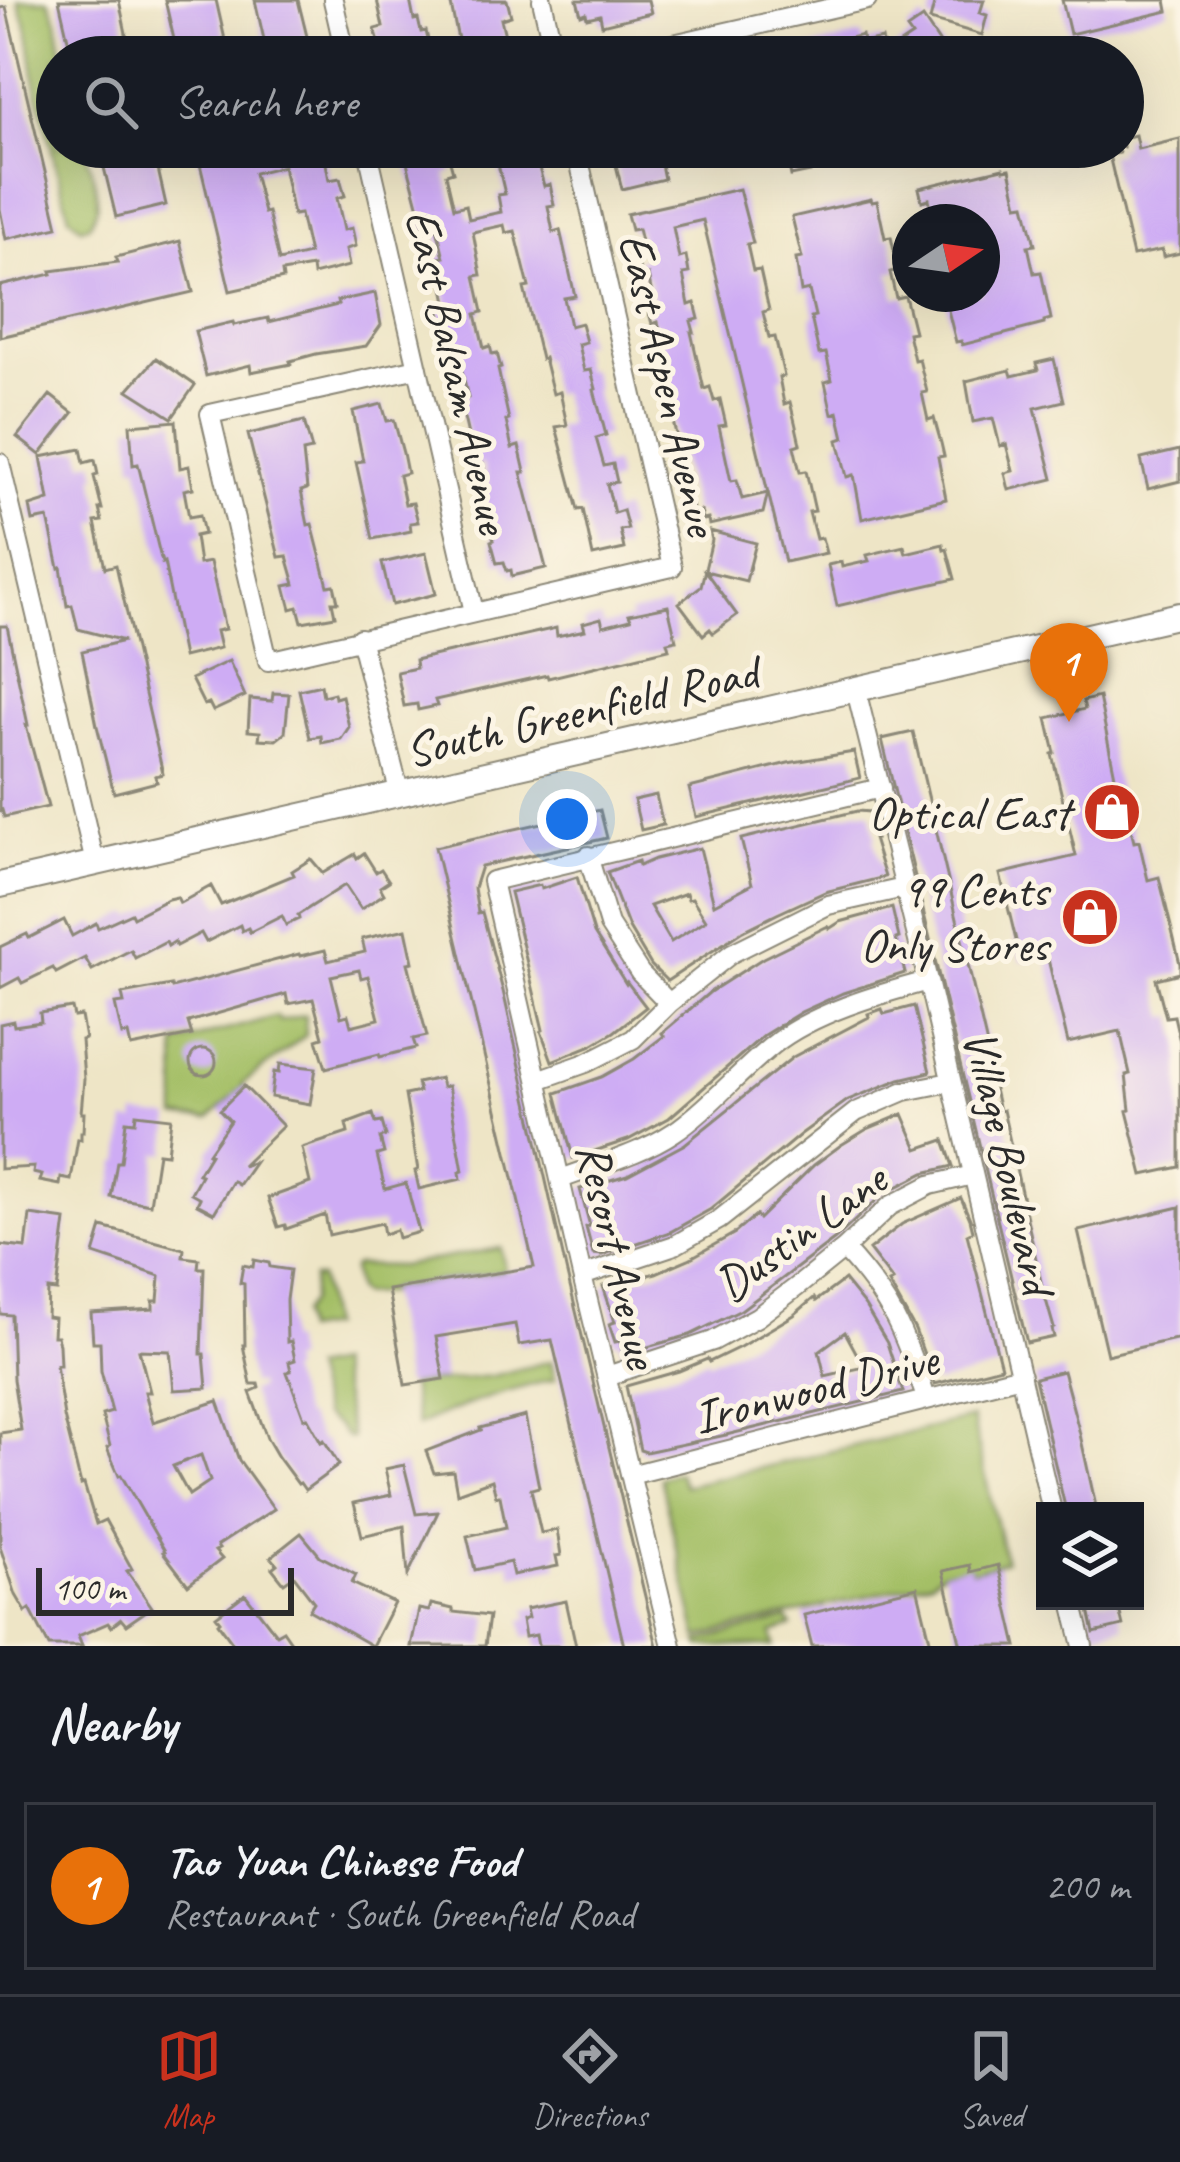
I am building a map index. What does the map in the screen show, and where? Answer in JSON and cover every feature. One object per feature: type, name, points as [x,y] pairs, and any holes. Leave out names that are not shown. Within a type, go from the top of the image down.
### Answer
[{"type":"main road","name":"South Greenfield Road","points":[[0,885],[1180,615]]},
{"type":"street","points":[[333,0],[341,36]]},
{"type":"street","points":[[542,0],[550,36]]},
{"type":"street","points":[[708,36],[867,0]]},
{"type":"street","name":"East Balsam Avenue","points":[[372,168],[474,612]]},
{"type":"street","name":"East Aspen Avenue","points":[[474,612],[672,567],[581,168]]},
{"type":"street","points":[[418,368],[210,415],[268,661],[474,612]]},
{"type":"street","points":[[1,463],[95,863]]},
{"type":"street","points":[[360,638],[400,795]]},
{"type":"street","name":"Village Boulevard","points":[[856,690],[1050,1502]]},
{"type":"street","points":[[669,1003],[640,973],[608,925],[588,856],[880,788]]},
{"type":"street","name":"Resort Avenue","points":[[588,856],[492,881],[672,1646]]},
{"type":"street","points":[[538,1080],[633,1039],[732,953],[828,905],[904,889]]},
{"type":"street","points":[[561,1179],[674,1132],[777,1041],[876,995],[928,981]]},
{"type":"street","points":[[582,1276],[675,1245],[719,1220],[856,1112],[905,1090],[950,1082]]},
{"type":"street","name":"Dustin Lane","points":[[607,1376],[713,1341],[757,1317],[890,1206],[931,1185],[973,1175]]},
{"type":"street","points":[[844,1249],[885,1296],[904,1333],[926,1398]]},
{"type":"street","name":"Ironwood Drive","points":[[630,1475],[1021,1376]]},
{"type":"street","points":[[1074,1610],[1083,1646]]},
{"type":"green space","points":[[18,0],[49,0],[60,36],[36,36],[36,88]]},
{"type":"green space","points":[[57,168],[91,168],[97,197],[94,216],[89,225],[81,227],[69,216]]},
{"type":"green space","points":[[305,1015],[306,1035],[243,1083],[209,1119],[177,1117],[176,1044],[277,1016],[279,1021]]},
{"type":"green space","points":[[501,1248],[505,1271],[389,1289],[388,1293],[361,1295],[356,1291],[355,1265],[400,1266]]},
{"type":"green space","points":[[313,1278],[320,1278],[329,1327],[303,1331],[301,1313],[310,1302]]},
{"type":"green space","points":[[551,1361],[555,1379],[485,1399],[417,1426],[410,1384],[492,1376]]},
{"type":"green space","points":[[336,1364],[351,1438],[323,1416],[311,1369]]},
{"type":"green space","points":[[972,1418],[1005,1561],[971,1572],[970,1566],[943,1571],[932,1580],[698,1637],[660,1477],[678,1472],[684,1486]]},
{"type":"green space","points":[[787,1619],[792,1626],[772,1633],[775,1646],[700,1646],[699,1641]]},
{"type":"building","points":[[59,0],[119,0],[127,36],[67,36]]},
{"type":"building","points":[[165,0],[216,0],[224,36],[173,36]]},
{"type":"building","points":[[255,0],[298,0],[307,36],[263,36]]},
{"type":"building","points":[[377,0],[410,0],[414,20],[418,19],[427,36],[377,36],[375,29],[383,27]]},
{"type":"building","points":[[450,0],[507,0],[511,16],[501,19],[505,36],[457,36]]},
{"type":"building","points":[[577,0],[648,0],[651,13],[602,25],[600,15],[581,15]]},
{"type":"building","points":[[935,0],[984,0],[980,13],[987,15],[982,35],[930,20]]},
{"type":"building","points":[[1062,0],[1166,0],[1168,11],[1070,34]]},
{"type":"building","points":[[6,7],[36,134],[36,168],[44,168],[58,227],[6,239],[0,209],[0,8]]},
{"type":"building","points":[[923,18],[935,36],[912,36],[907,29]]},
{"type":"building","points":[[1180,139],[1180,253],[1163,257],[1162,250],[1133,256],[1112,168],[1144,168],[1144,148]]},
{"type":"building","points":[[104,168],[158,168],[166,205],[116,217]]},
{"type":"building","points":[[201,168],[275,168],[254,173],[279,261],[309,254],[300,214],[293,215],[283,168],[327,168],[329,180],[340,178],[345,196],[337,198],[344,230],[352,228],[356,246],[346,249],[349,266],[313,275],[312,267],[282,272],[283,279],[230,291]]},
{"type":"building","points":[[408,168],[452,168],[446,174],[454,208],[466,205],[469,219],[501,212],[498,195],[505,194],[499,168],[539,168],[544,186],[550,184],[553,232],[560,230],[575,296],[564,298],[570,326],[581,323],[586,342],[578,344],[584,371],[591,370],[606,435],[596,438],[604,466],[613,464],[617,482],[607,484],[614,513],[623,510],[628,529],[620,530],[624,549],[593,556],[556,427],[567,425],[560,392],[553,394],[541,359],[515,231],[506,233],[504,225],[473,232],[483,312],[476,314],[484,348],[490,346],[492,354],[497,353],[512,448],[519,446],[525,472],[521,472],[546,568],[512,576],[504,562],[497,563],[481,493],[489,491],[483,464],[475,466],[460,400],[468,398],[462,371],[454,373],[439,308],[448,306],[434,259],[444,257],[437,228],[425,231]]},
{"type":"building","points":[[617,168],[662,168],[664,179],[622,189]]},
{"type":"building","points":[[789,168],[809,168],[810,172],[791,176]]},
{"type":"building","points":[[1010,169],[1018,205],[1025,204],[1035,245],[1028,246],[1034,273],[1041,272],[1051,319],[962,345],[956,342],[948,312],[1000,312],[1000,204],[930,204],[929,199],[922,201],[919,188]]},
{"type":"building","points":[[739,189],[753,243],[747,244],[753,271],[760,270],[769,310],[763,312],[769,338],[775,337],[784,376],[779,377],[784,404],[790,402],[800,444],[794,446],[800,472],[806,471],[815,511],[809,512],[816,539],[822,538],[826,553],[785,562],[703,220],[673,227],[679,258],[686,256],[689,273],[683,274],[689,305],[695,303],[699,319],[691,321],[691,332],[704,389],[710,387],[714,401],[720,399],[726,425],[719,426],[731,481],[737,480],[742,499],[768,493],[763,513],[709,525],[701,511],[694,513],[657,351],[665,349],[658,322],[652,324],[647,305],[654,304],[648,275],[641,276],[637,260],[645,258],[638,229],[631,230],[627,214]]},
{"type":"building","points":[[877,201],[885,238],[891,237],[892,242],[892,312],[909,312],[914,332],[908,333],[927,392],[922,393],[928,420],[934,418],[944,456],[938,457],[946,499],[862,519],[854,475],[847,477],[838,440],[844,438],[838,412],[832,414],[825,382],[832,380],[826,353],[819,354],[809,290],[801,292],[796,259],[802,258],[792,217]]},
{"type":"building","points":[[180,241],[193,292],[0,337],[0,286],[51,271],[118,262],[116,257]]},
{"type":"building","points":[[375,293],[381,325],[366,346],[251,372],[250,365],[206,376],[195,331],[233,322],[268,318],[269,322]]},
{"type":"building","points":[[156,358],[195,385],[172,418],[128,390]]},
{"type":"building","points":[[1054,359],[1064,401],[1035,408],[1053,479],[1009,490],[1005,473],[1013,471],[1006,444],[1000,446],[993,418],[973,422],[966,381],[1010,370],[1012,376],[1038,370],[1036,363]]},
{"type":"building","points":[[50,395],[73,413],[40,455],[17,437]]},
{"type":"building","points":[[382,404],[387,421],[394,420],[403,453],[407,473],[399,475],[405,504],[413,503],[418,522],[410,523],[411,531],[373,539],[356,462],[363,461],[353,411]]},
{"type":"building","points":[[176,421],[180,468],[189,466],[193,488],[184,490],[189,517],[200,515],[204,534],[195,536],[199,564],[210,562],[225,629],[216,631],[220,648],[183,657],[164,562],[138,464],[133,465],[130,425]]},
{"type":"building","points":[[304,421],[312,450],[303,452],[307,489],[301,491],[328,586],[334,585],[338,602],[332,602],[335,616],[302,622],[298,607],[291,609],[285,586],[295,584],[287,556],[279,557],[248,434]]},
{"type":"building","points":[[81,449],[84,463],[95,460],[102,521],[95,522],[105,568],[116,565],[163,774],[155,776],[157,782],[114,793],[82,651],[124,641],[78,629],[72,605],[67,606],[48,518],[33,521],[30,506],[49,500],[41,457]]},
{"type":"building","points":[[1180,450],[1180,481],[1148,489],[1141,459]]},
{"type":"building","points":[[710,531],[756,543],[746,581],[705,571],[737,615],[703,635],[679,603],[701,586]]},
{"type":"building","points":[[943,544],[955,579],[837,606],[828,565],[869,561],[867,555],[904,546],[906,553]]},
{"type":"building","points":[[426,553],[436,594],[392,605],[382,563]]},
{"type":"building","points":[[668,606],[676,640],[667,642],[669,649],[435,700],[437,706],[418,710],[417,704],[404,706],[397,672],[416,668],[415,660],[556,628],[557,636],[585,630],[583,623],[601,618],[603,626],[631,619],[629,614]]},
{"type":"building","points":[[0,626],[7,626],[48,807],[4,817],[0,811]]},
{"type":"building","points":[[229,661],[245,696],[213,711],[209,703],[204,705],[191,679]]},
{"type":"building","points":[[321,685],[323,696],[342,696],[349,727],[341,739],[322,743],[321,736],[310,738],[299,690]]},
{"type":"building","points":[[273,693],[289,694],[285,733],[276,740],[259,739],[260,732],[248,731],[250,699],[272,701]]},
{"type":"building","name":"99 Cents Only Stores","points":[[1099,697],[1120,801],[1124,800],[1134,842],[1139,841],[1148,880],[1159,877],[1180,964],[1180,973],[1156,979],[1166,1017],[1174,1016],[1180,1042],[1180,1167],[1143,1175],[1127,1111],[1126,1075],[1130,1074],[1120,1031],[1068,1043],[1047,955],[1021,961],[1000,874],[1076,856],[1047,718],[1085,709],[1083,701]]},
{"type":"building","points":[[913,732],[1054,1328],[1054,1337],[1027,1343],[882,739]]},
{"type":"building","points":[[854,752],[860,778],[696,817],[689,788]]},
{"type":"building","points":[[656,795],[663,825],[641,830],[634,800]]},
{"type":"building","points":[[600,810],[607,838],[481,866],[474,888],[503,991],[657,1646],[624,1646],[552,1340],[519,1345],[515,1324],[436,1337],[444,1379],[405,1385],[388,1290],[534,1267],[435,847]]},
{"type":"building","points":[[857,811],[870,812],[885,877],[825,892],[777,914],[667,981],[651,965],[629,928],[607,872],[700,848],[714,904],[752,884],[741,839]],"holes":[[[686,893],[692,898],[706,920],[671,942],[650,906]]]},
{"type":"building","points":[[364,853],[376,872],[381,869],[389,881],[380,887],[384,894],[361,909],[345,885],[286,925],[282,916],[250,932],[248,928],[242,931],[240,925],[206,942],[201,933],[176,946],[166,942],[135,958],[131,950],[92,970],[85,958],[56,973],[53,968],[0,988],[0,947],[64,920],[72,936],[96,923],[98,928],[131,913],[133,917],[168,899],[177,897],[180,903],[211,886],[221,905],[294,875],[292,871],[311,859],[323,873]]},
{"type":"building","points":[[577,877],[594,933],[646,1007],[592,1045],[552,1061],[510,892],[540,885],[541,889]]},
{"type":"building","points":[[892,908],[905,973],[801,1012],[764,1035],[669,1118],[628,1140],[573,1158],[556,1093],[602,1077],[634,1059],[710,992],[763,958],[828,926]]},
{"type":"building","points":[[406,929],[413,962],[408,963],[427,1036],[413,1039],[416,1048],[326,1068],[313,999],[288,1004],[286,994],[188,1022],[192,1035],[131,1047],[128,1034],[122,1035],[115,1004],[124,1003],[122,994],[172,988],[299,954],[325,950],[328,961],[365,952],[362,939]],"holes":[[[359,970],[361,978],[368,976],[379,1019],[351,1026],[348,1015],[341,1017],[331,976]]]},
{"type":"building","points":[[914,1006],[930,1072],[848,1100],[711,1209],[670,1232],[593,1254],[580,1189],[627,1175],[685,1144],[793,1057],[868,1014]]},
{"type":"building","points":[[72,1008],[74,1017],[81,1016],[85,1039],[81,1040],[83,1132],[71,1180],[61,1178],[60,1185],[40,1181],[42,1175],[33,1173],[34,1167],[0,1169],[0,1024],[41,1022],[40,1013]]},
{"type":"building","points":[[203,1049],[216,1062],[203,1075],[190,1062]]},
{"type":"building","points":[[280,1064],[316,1068],[310,1104],[271,1097],[274,1072],[279,1073]]},
{"type":"building","points":[[440,1078],[442,1087],[448,1086],[463,1171],[461,1179],[419,1189],[405,1095],[419,1092],[417,1083]]},
{"type":"building","points":[[244,1086],[283,1126],[242,1166],[255,1162],[239,1185],[233,1181],[214,1213],[197,1204],[200,1198],[191,1193],[208,1153],[230,1121],[220,1110]]},
{"type":"building","points":[[136,1114],[171,1118],[167,1154],[158,1153],[150,1204],[111,1197],[126,1121],[135,1122]]},
{"type":"building","points":[[373,1114],[376,1123],[382,1122],[386,1136],[380,1138],[384,1153],[377,1155],[385,1189],[406,1183],[419,1232],[398,1238],[396,1230],[384,1234],[382,1223],[329,1235],[325,1215],[286,1229],[285,1225],[278,1227],[268,1198],[310,1183],[302,1148],[348,1133],[346,1124]]},
{"type":"building","points":[[903,1114],[918,1149],[944,1140],[953,1166],[924,1173],[883,1194],[835,1239],[741,1310],[690,1335],[623,1354],[609,1324],[615,1322],[603,1286],[656,1273],[735,1233],[756,1215],[759,1219],[841,1145]]},
{"type":"building","points":[[961,1198],[973,1231],[967,1234],[1001,1367],[935,1384],[915,1330],[889,1283],[893,1281],[869,1250],[902,1224]]},
{"type":"building","points":[[1180,1207],[1180,1338],[1107,1355],[1078,1231]]},
{"type":"building","points":[[30,1215],[66,1220],[57,1291],[48,1290],[47,1317],[54,1318],[53,1336],[59,1345],[60,1365],[56,1365],[64,1417],[96,1524],[105,1520],[132,1569],[127,1571],[152,1607],[126,1625],[121,1619],[111,1627],[108,1623],[78,1636],[82,1646],[49,1646],[30,1609],[26,1612],[16,1595],[0,1547],[0,1433],[21,1430],[11,1315],[0,1314],[0,1245],[26,1248]]},
{"type":"building","points":[[102,1227],[184,1249],[183,1257],[199,1259],[198,1268],[204,1268],[201,1354],[207,1388],[174,1390],[170,1351],[139,1350],[153,1422],[218,1401],[239,1460],[274,1509],[217,1546],[215,1551],[222,1559],[188,1585],[163,1552],[107,1448],[102,1415],[112,1412],[101,1371],[100,1342],[93,1342],[91,1313],[153,1309],[160,1276],[94,1254]],"holes":[[[201,1455],[210,1481],[189,1495],[173,1466]]]},
{"type":"building","points":[[254,1260],[290,1270],[287,1342],[291,1341],[295,1360],[289,1362],[291,1371],[287,1372],[304,1418],[339,1465],[305,1490],[267,1438],[250,1392],[259,1388],[251,1384],[243,1345],[244,1284],[240,1283],[243,1265],[253,1267]]},
{"type":"building","points":[[844,1280],[887,1343],[903,1392],[726,1435],[640,1450],[626,1386],[709,1362]],"holes":[[[845,1332],[864,1367],[825,1376],[819,1351]]]},
{"type":"building","points":[[1063,1371],[1095,1502],[1064,1502],[1035,1378]]},
{"type":"building","points":[[525,1416],[539,1487],[531,1489],[541,1533],[557,1530],[558,1566],[513,1575],[510,1562],[475,1570],[467,1536],[506,1527],[500,1496],[492,1480],[457,1493],[453,1471],[434,1473],[426,1451],[480,1428]]},
{"type":"building","points":[[404,1465],[416,1514],[438,1512],[408,1575],[404,1526],[362,1536],[354,1503],[391,1495],[385,1469]]},
{"type":"building","points":[[301,1533],[320,1556],[356,1575],[352,1583],[394,1603],[372,1646],[309,1610],[314,1602],[294,1576],[284,1583],[272,1568],[277,1564],[271,1557]]},
{"type":"building","points":[[970,1565],[971,1572],[998,1565],[1017,1646],[961,1646],[943,1571]]},
{"type":"building","points":[[917,1587],[931,1644],[812,1646],[804,1615]]},
{"type":"building","points":[[245,1594],[276,1634],[283,1630],[294,1646],[235,1646],[216,1616]]},
{"type":"building","points":[[566,1601],[576,1646],[538,1646],[536,1635],[525,1637],[522,1620],[528,1618],[526,1609]]},
{"type":"building","points":[[431,1604],[489,1616],[485,1646],[411,1646],[419,1609],[429,1611]]},
{"type":"building","points":[[1089,1610],[1119,1610],[1123,1626],[1094,1633]]},
{"type":"place","name":"Tao Yuan Chinese Food","points":[[1069,722]]},
{"type":"place","name":"Optical East","points":[[1112,812]]},
{"type":"place","name":"99 Cents Only Stores","points":[[1090,917]]}]
